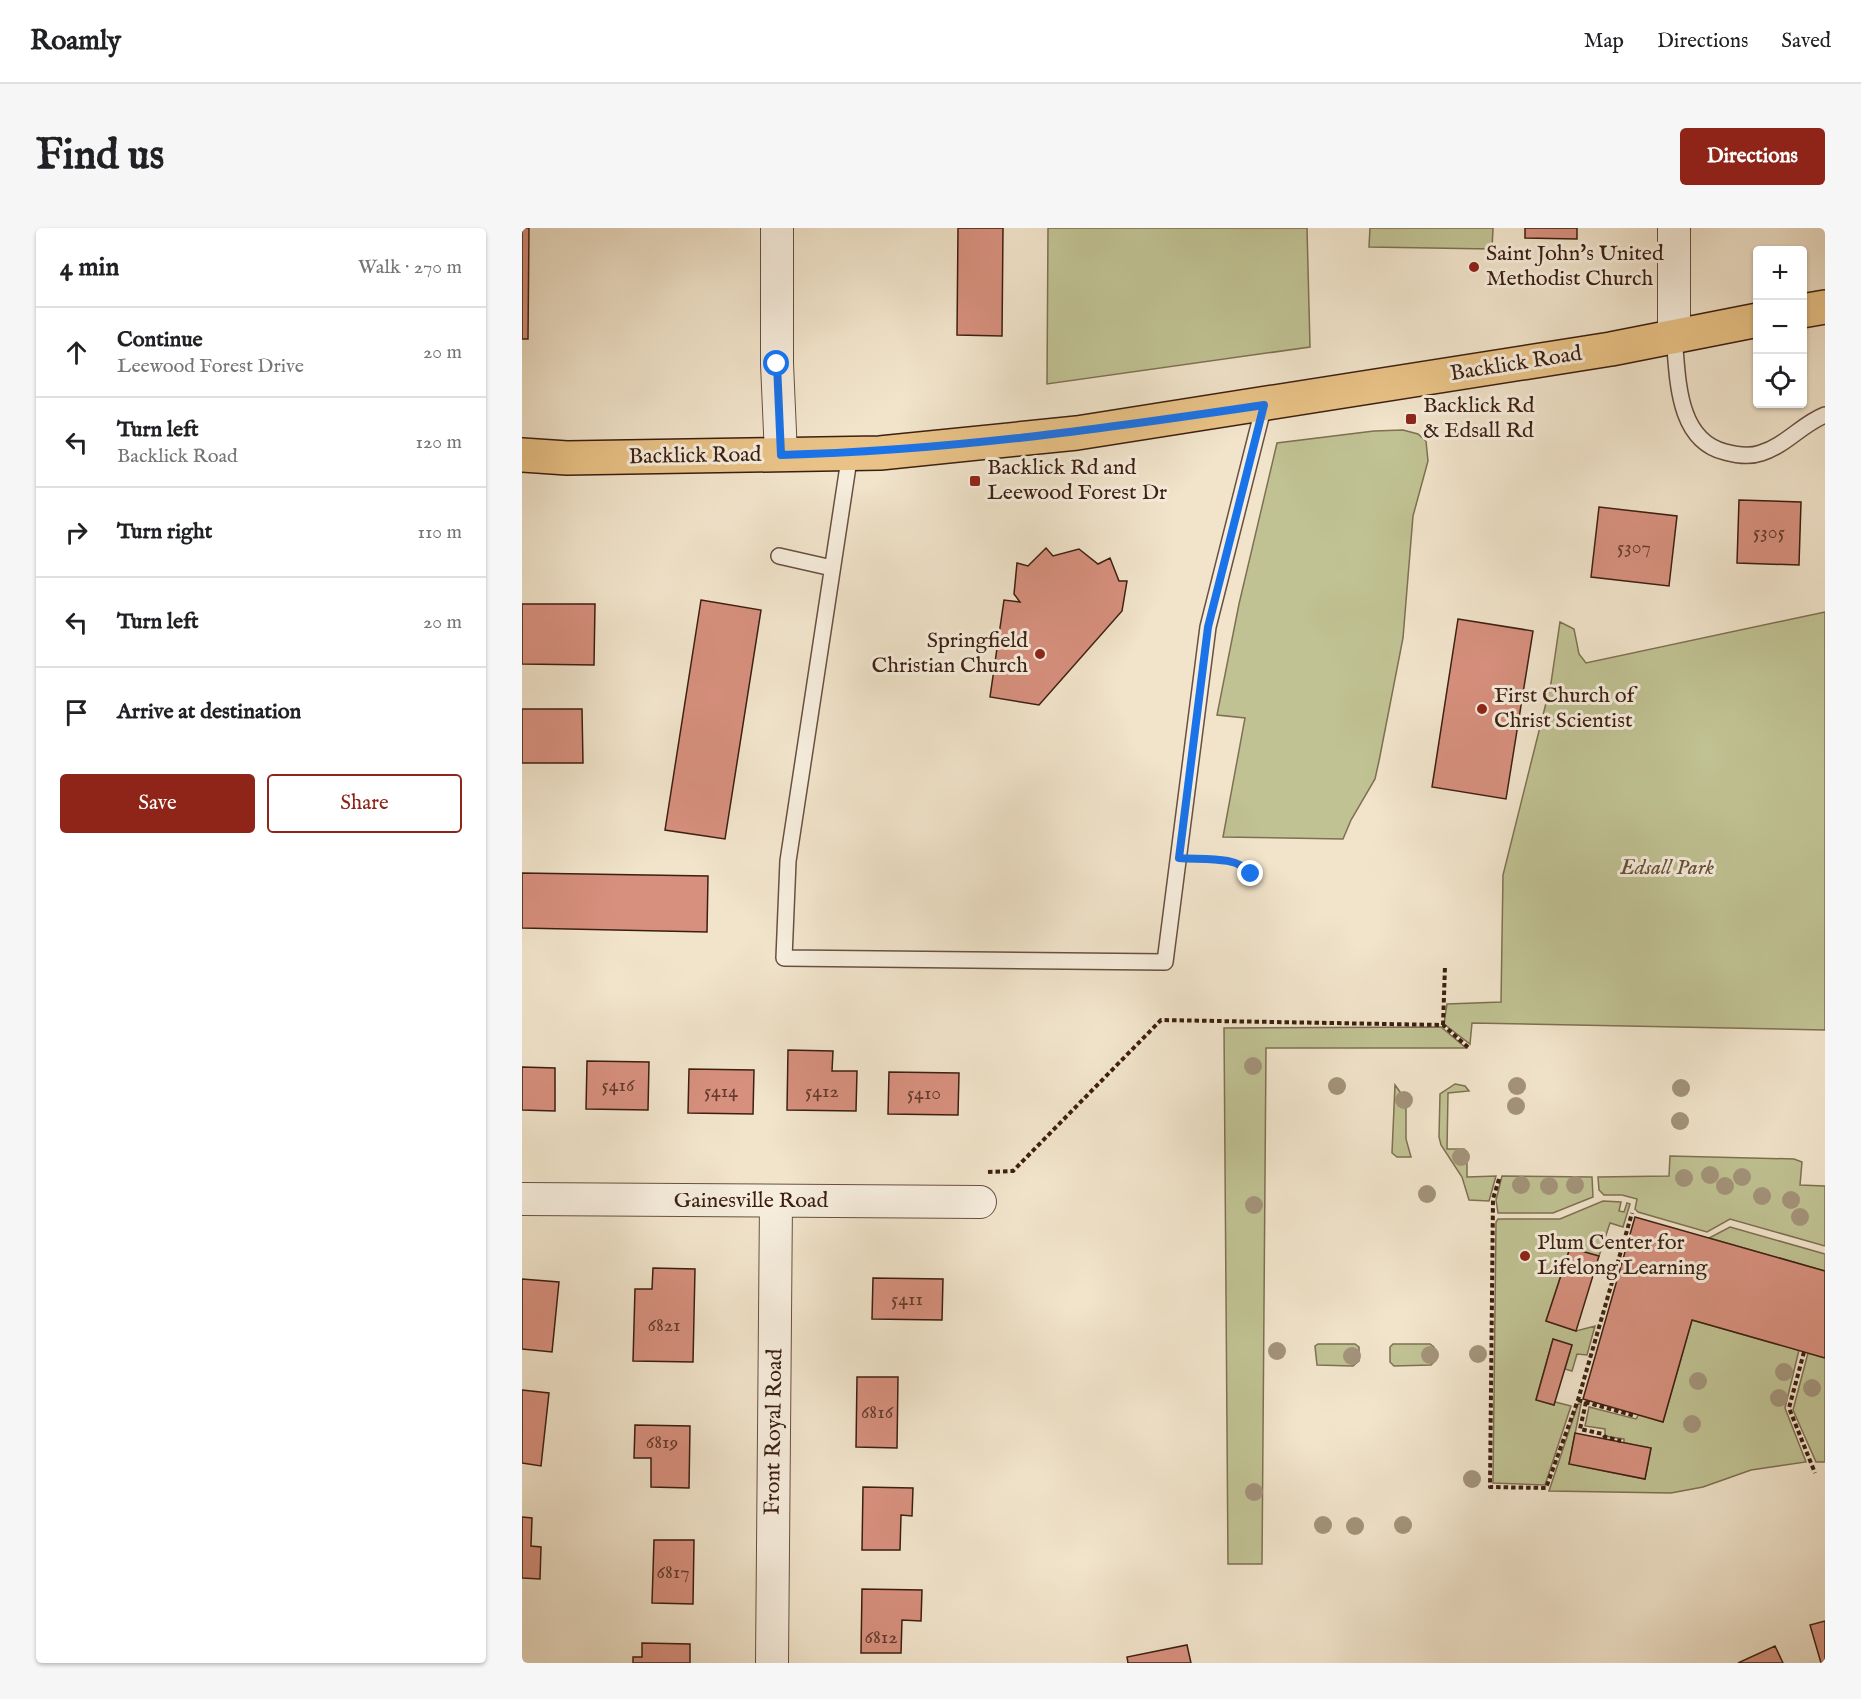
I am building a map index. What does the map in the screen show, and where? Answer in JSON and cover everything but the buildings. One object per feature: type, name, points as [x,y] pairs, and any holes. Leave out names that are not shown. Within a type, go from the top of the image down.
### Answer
[{"type":"main road","points":[[1807,310],[1825,307]]},
{"type":"main road","name":"Backlick Road","points":[[522,455],[567,458],[850,453],[1077,433],[1264,405],[1674,337],[1753,321]]},
{"type":"street","points":[[777,228],[781,455]]},
{"type":"street","points":[[1674,228],[1674,337]]},
{"type":"street","name":"Gainesville Road","points":[[522,1199],[980,1202]]},
{"type":"street","name":"Front Royal Road","points":[[772,1663],[777,1201]]},
{"type":"lane","points":[[1674,337],[1685,415],[1695,432],[1706,444],[1719,451],[1736,455],[1760,454],[1825,415]]},
{"type":"lane","points":[[850,453],[788,861],[784,958],[1165,962],[1208,627],[1264,405]]},
{"type":"lane","points":[[779,556],[832,568]]},
{"type":"path","points":[[1179,858],[1236,862],[1245,865],[1251,874]]},
{"type":"path","points":[[1443,1025],[1445,966]]},
{"type":"path","points":[[980,1202],[978,1172],[1013,1171],[1161,1020],[1443,1025],[1470,1049]]},
{"type":"path","points":[[1499,1179],[1493,1199],[1490,1487],[1546,1488],[1578,1400],[1632,1213]]},
{"type":"path","points":[[1804,1352],[1789,1408],[1815,1473]]},
{"type":"path","points":[[1578,1400],[1635,1416]]},
{"type":"path","points":[[1586,1402],[1580,1430],[1603,1434],[1605,1437],[1621,1441]]},
{"type":"green space","points":[[1048,228],[1307,228],[1310,347],[1047,384]]},
{"type":"green space","points":[[1370,228],[1493,228],[1492,249],[1369,247]]},
{"type":"green space","points":[[1403,430],[1418,434],[1426,441],[1428,461],[1413,516],[1403,638],[1375,779],[1351,820],[1343,839],[1223,837],[1245,718],[1217,715],[1239,604],[1277,443],[1374,431]]},
{"type":"green space","name":"Edsall Park","points":[[1825,612],[1825,1030],[1472,1023],[1470,1044],[1444,1024],[1447,1004],[1501,1002],[1503,875],[1551,683],[1560,622],[1574,629],[1579,654],[1586,663]]},
{"type":"green space","points":[[1441,1027],[1466,1048],[1266,1048],[1262,1564],[1228,1564],[1224,1028]]},
{"type":"green space","points":[[1455,1084],[1465,1086],[1469,1091],[1448,1093],[1447,1149],[1464,1149],[1467,1152],[1467,1177],[1496,1176],[1489,1201],[1469,1200],[1462,1177],[1441,1145],[1439,1137],[1440,1094]]},
{"type":"green space","points":[[1395,1085],[1406,1100],[1406,1139],[1411,1157],[1397,1157],[1392,1153]]},
{"type":"green space","points":[[1670,1156],[1794,1159],[1802,1162],[1800,1185],[1825,1186],[1825,1246],[1730,1219],[1707,1232],[1638,1212],[1635,1209],[1637,1199],[1622,1195],[1604,1195],[1599,1190],[1598,1177],[1669,1176]]},
{"type":"green space","points":[[1502,1176],[1592,1177],[1593,1197],[1553,1213],[1498,1213],[1496,1200]]},
{"type":"green space","points":[[1603,1201],[1621,1202],[1619,1211],[1624,1212],[1627,1203],[1630,1204],[1623,1227],[1610,1223],[1599,1256],[1570,1248],[1546,1321],[1576,1331],[1595,1326],[1587,1355],[1577,1354],[1572,1371],[1565,1369],[1572,1345],[1553,1339],[1536,1399],[1554,1405],[1555,1402],[1571,1406],[1545,1485],[1493,1483],[1496,1222],[1498,1219],[1560,1219]]},
{"type":"green space","points":[[1730,1227],[1825,1254],[1825,1271],[1709,1238]]},
{"type":"green space","points":[[1692,1320],[1799,1350],[1785,1408],[1806,1462],[1751,1470],[1703,1487],[1671,1493],[1549,1491],[1578,1404],[1581,1404],[1569,1464],[1645,1479],[1651,1448],[1624,1443],[1624,1439],[1605,1436],[1605,1429],[1585,1426],[1589,1407],[1636,1419],[1639,1414],[1663,1422]]},
{"type":"green space","points":[[1318,1344],[1355,1344],[1359,1347],[1359,1361],[1353,1366],[1317,1365],[1315,1346]]},
{"type":"green space","points":[[1393,1344],[1430,1344],[1434,1347],[1434,1362],[1431,1365],[1394,1366],[1390,1362],[1390,1347]]},
{"type":"green space","points":[[1808,1353],[1825,1358],[1825,1462],[1816,1462],[1793,1410]]},
{"type":"place","name":"Saint John's United Methodist Church","points":[[1474,267]]},
{"type":"place","name":"Backlick Rd & Edsall Rd","points":[[1411,419]]},
{"type":"place","name":"Backlick Rd and Leewood Forest Dr","points":[[975,481]]},
{"type":"place","name":"Springfield Christian Church","points":[[1040,654]]},
{"type":"place","name":"First Church of Christ Scientist","points":[[1482,709]]},
{"type":"place","name":"Plum Center for Lifelong Learning","points":[[1525,1256]]},
{"type":"route","points":[[777,364],[781,455],[880,453],[1077,433],[1264,405],[1208,627],[1179,858],[1236,862],[1245,865],[1251,874]]}]
